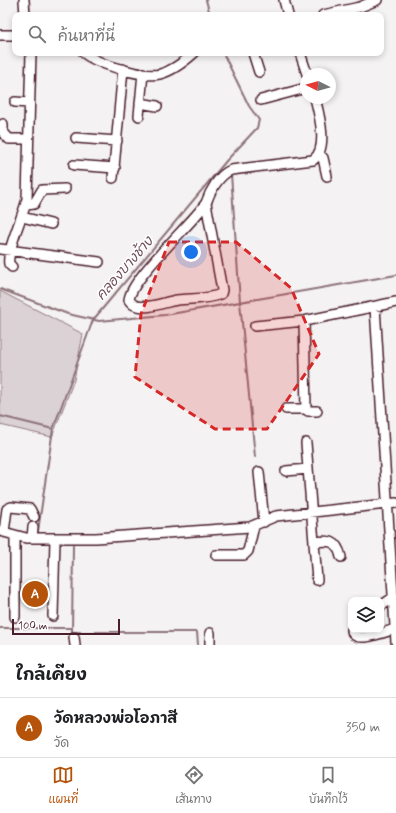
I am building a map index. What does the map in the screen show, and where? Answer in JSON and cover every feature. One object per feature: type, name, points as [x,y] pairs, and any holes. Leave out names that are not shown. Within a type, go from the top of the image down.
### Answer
[{"type":"street","points":[[24,0],[25,12]]},
{"type":"street","points":[[284,0],[287,12]]},
{"type":"street","points":[[337,12],[360,7],[377,0]]},
{"type":"street","points":[[0,35],[12,35]]},
{"type":"street","points":[[12,267],[8,261],[26,205],[31,56]]},
{"type":"street","points":[[88,56],[91,59],[123,69],[158,75],[168,72],[190,56]]},
{"type":"street","points":[[254,56],[259,72]]},
{"type":"street","points":[[301,56],[305,68]]},
{"type":"street","points":[[113,178],[123,69]]},
{"type":"street","points":[[139,116],[143,73]]},
{"type":"street","points":[[261,100],[300,90]]},
{"type":"street","points":[[15,102],[29,103]]},
{"type":"street","points":[[140,104],[157,106]]},
{"type":"street","points":[[206,203],[222,290],[221,294],[209,298],[178,300],[153,305],[137,306],[132,304],[129,300],[131,292],[146,270],[196,217],[209,196],[228,171],[313,160],[319,154],[322,143],[316,104]]},
{"type":"street","points":[[2,124],[3,132],[9,139],[28,139]]},
{"type":"street","points":[[76,138],[117,141]]},
{"type":"street","points":[[319,154],[323,158],[327,176]]},
{"type":"street","points":[[74,164],[114,168]]},
{"type":"street","points":[[26,205],[34,204],[42,190],[65,189]]},
{"type":"street","points":[[22,217],[50,224]]},
{"type":"street","points":[[0,250],[11,250],[99,262]]},
{"type":"street","points":[[255,326],[304,321],[396,302]]},
{"type":"street","points":[[375,306],[392,504],[396,642]]},
{"type":"street","points":[[304,321],[306,409]]},
{"type":"street","points":[[286,409],[306,409],[308,411],[317,411]]},
{"type":"street","points":[[306,443],[317,580]]},
{"type":"street","points":[[286,470],[308,469]]},
{"type":"street","points":[[259,472],[264,522]]},
{"type":"street","points":[[34,517],[30,509],[10,507],[7,509],[5,514],[2,532],[15,536],[32,538],[96,538],[254,526],[276,516],[392,504]]},
{"type":"street","points":[[216,556],[244,555],[248,551],[254,526]]},
{"type":"street","points":[[32,538],[33,527]]},
{"type":"street","points":[[15,536],[15,617]]},
{"type":"street","points":[[53,616],[55,539]]},
{"type":"street","points":[[314,542],[333,542],[339,548],[341,557]]},
{"type":"street","points":[[384,604],[394,597]]},
{"type":"street","points":[[210,633],[210,645]]},
{"type":"street","points":[[352,633],[355,639],[361,640],[379,633],[396,635]]},
{"type":"highlighted area","points":[[169,242],[236,242],[291,288],[319,354],[267,429],[215,429],[135,377],[141,314]]},
{"type":"shaded area","points":[[0,291],[83,334],[74,380],[52,437],[0,425]]},
{"type":"waterway","name":"คลองบางช้าง","points":[[206,0],[209,12]]},
{"type":"waterway","name":"คลองบางช้าง","points":[[38,531],[53,429],[93,320],[227,160],[257,128],[259,120],[249,106],[224,56]]},
{"type":"waterway","points":[[231,174],[240,302],[255,457]]},
{"type":"waterway","points":[[0,289],[68,314],[99,321],[165,315],[396,275]]},
{"type":"waterway","points":[[0,416],[53,429]]},
{"type":"waterway","points":[[72,634],[73,545]]},
{"type":"waterway","points":[[0,628],[72,628]]},
{"type":"waterway","points":[[72,632],[197,632],[198,645]]},
{"type":"place","name":"วัดหลวงพ่อโอภาสี","points":[[35,594]]}]
